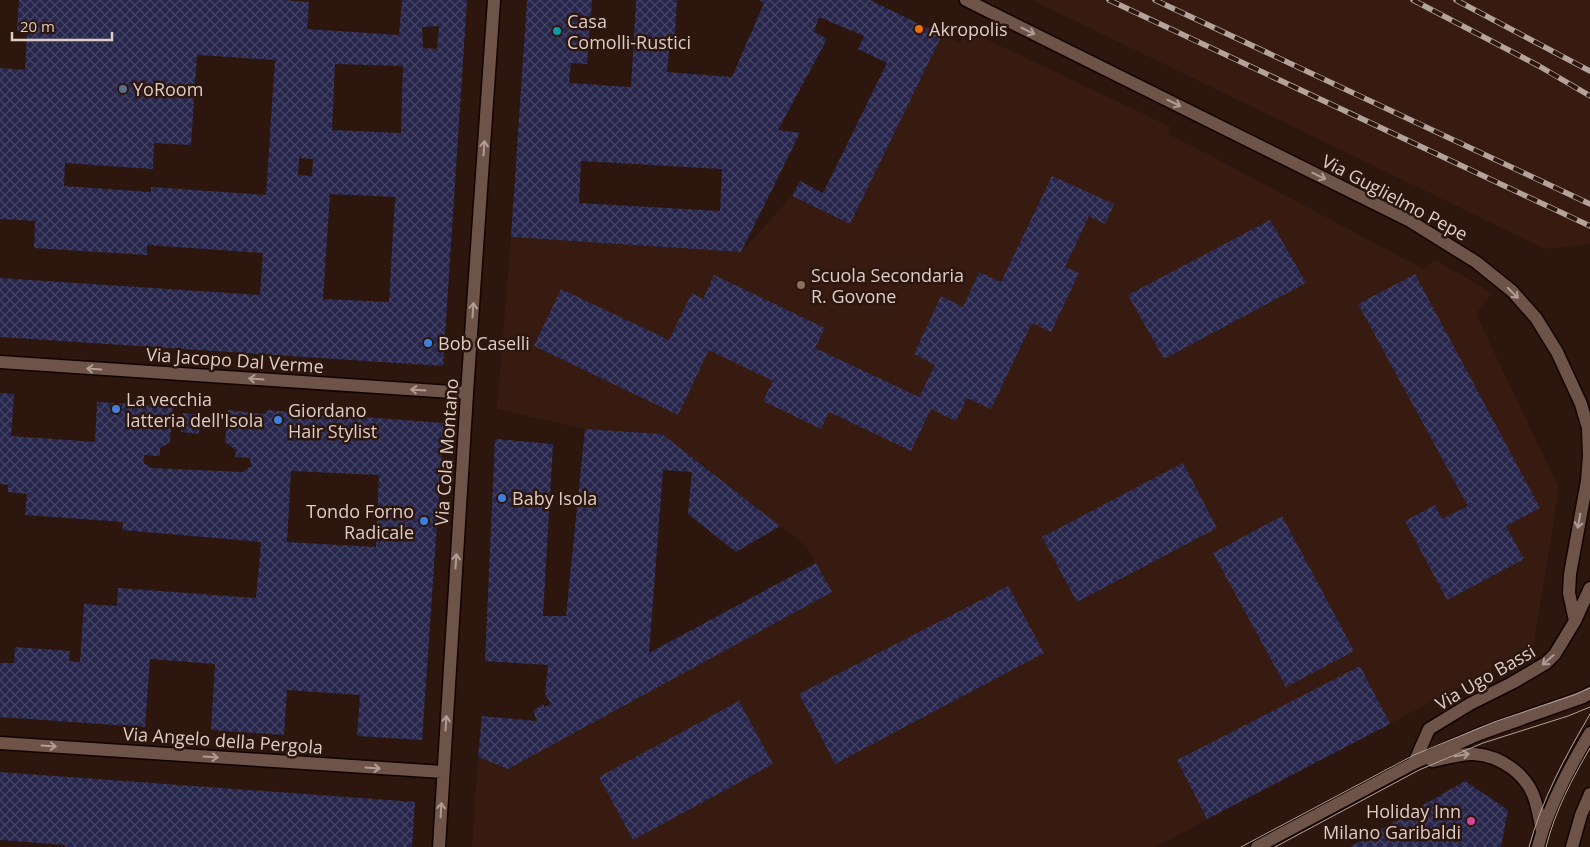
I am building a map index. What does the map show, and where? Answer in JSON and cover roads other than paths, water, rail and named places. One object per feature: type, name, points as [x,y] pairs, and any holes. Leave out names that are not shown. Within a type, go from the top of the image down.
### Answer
[{"type":"street","name":"Via Cola Montano","points":[[439,847],[494,0]]},
{"type":"street","name":"Via Guglielmo Pepe","points":[[966,0],[1410,221],[1476,262],[1512,292],[1536,318],[1557,352],[1581,404],[1588,428],[1589,456],[1587,481],[1570,574],[1569,593],[1575,621]]},
{"type":"street","name":"Via Jacopo Dal Verme","points":[[0,362],[467,393]]},
{"type":"street","name":"Via Ugo Bassi","points":[[1414,763],[1429,729],[1470,704],[1546,663],[1555,654],[1575,621],[1590,588]]},
{"type":"street","points":[[1257,847],[1414,763],[1479,734],[1590,693]]},
{"type":"street","points":[[1538,847],[1542,831],[1556,797],[1590,733]]},
{"type":"street","name":"Via Angelo della Pergola","points":[[0,743],[443,772]]},
{"type":"street","points":[[1414,763],[1473,753],[1496,758],[1513,768],[1524,780],[1535,799],[1542,831]]},
{"type":"street","points":[[1572,847],[1581,815],[1590,794]]},
{"type":"tram line","points":[[1241,847],[1414,755],[1494,722],[1590,688]]},
{"type":"tram line","points":[[1275,847],[1419,770],[1483,743],[1568,716],[1590,707]]},
{"type":"tram line","points":[[1529,847],[1540,812],[1555,779],[1590,714]]},
{"type":"tram line","points":[[1546,847],[1554,821],[1565,796],[1590,748]]},
{"type":"railway","points":[[1109,0],[1590,226]]},
{"type":"railway","points":[[1155,0],[1590,204]]},
{"type":"railway","points":[[1413,0],[1539,66],[1590,96]]},
{"type":"railway","points":[[1456,0],[1590,71]]},
{"type":"place","name":"Akropolis","points":[[919,29]]},
{"type":"place","name":"Casa Comolli-Rustici","points":[[557,31]]},
{"type":"place","name":"YoRoom","points":[[123,89]]},
{"type":"place","name":"Scuola Secondaria R. Govone","points":[[801,285]]},
{"type":"place","name":"Bob Caselli","points":[[428,343]]},
{"type":"place","name":"La vecchia latteria dell'Isola","points":[[116,409]]},
{"type":"place","name":"Giordano Hair Stylist","points":[[278,420]]},
{"type":"place","name":"Baby Isola","points":[[502,498]]},
{"type":"place","name":"Tondo Forno Radicale","points":[[424,521]]},
{"type":"place","name":"Holiday Inn Milano Garibaldi","points":[[1471,821]]}]
